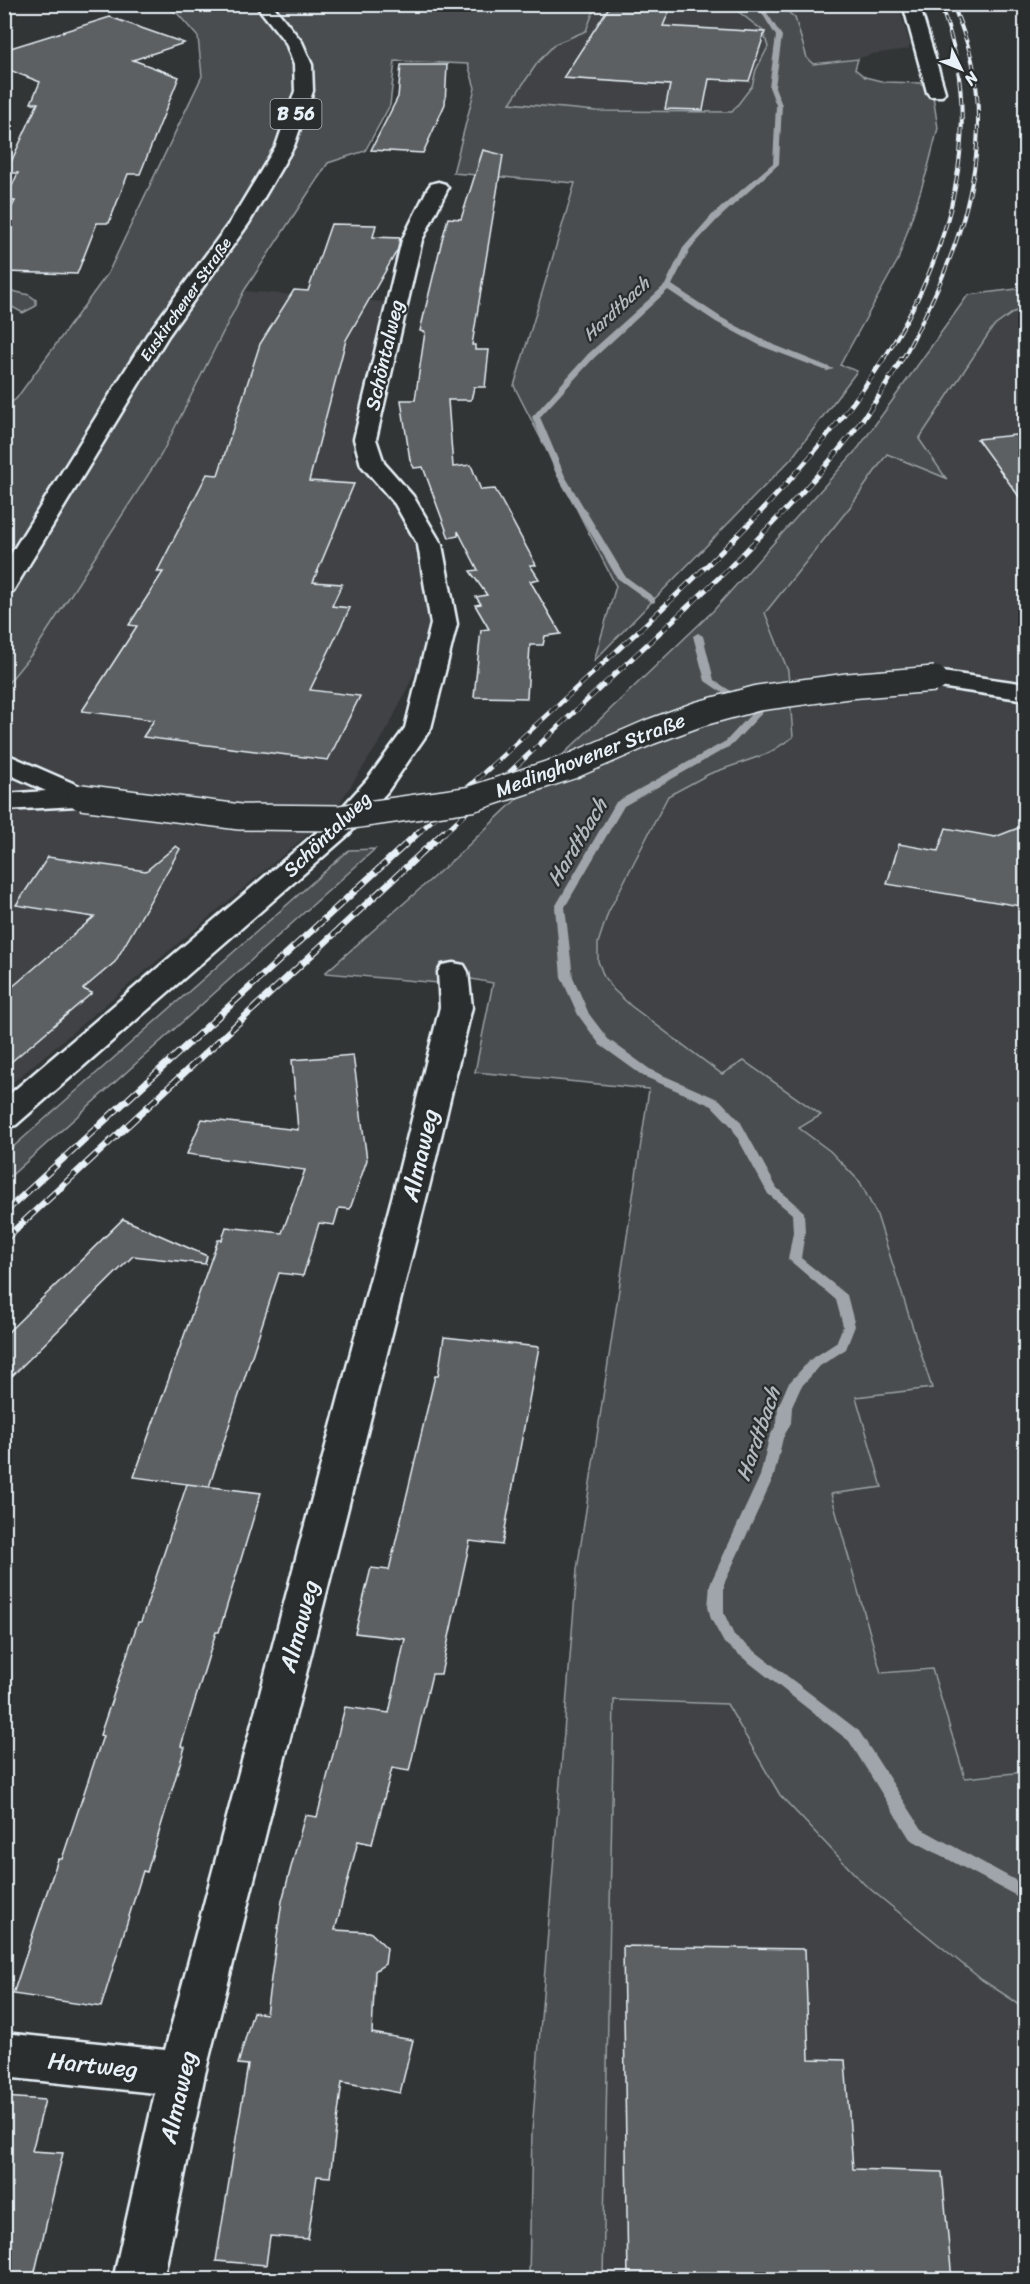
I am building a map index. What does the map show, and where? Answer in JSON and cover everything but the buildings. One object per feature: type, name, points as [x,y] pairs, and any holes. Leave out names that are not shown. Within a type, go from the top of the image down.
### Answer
[{"type":"street","name":"Euskirchener Straße","points":[[4,586],[158,335],[239,223],[285,146],[304,91],[303,65],[294,42],[263,4]]},
{"type":"street","points":[[911,4],[936,92]]},
{"type":"street","name":"Schöntalweg","points":[[4,1117],[339,828],[377,786],[418,728],[444,624],[430,545],[405,501],[373,465],[365,439],[412,240],[438,188]]},
{"type":"street","name":"Medinghovener Straße","points":[[4,781],[81,798],[240,817],[350,817],[471,799],[572,766],[650,732],[699,714],[758,698],[848,686],[935,679],[1026,692]]},
{"type":"street","points":[[4,761],[81,798]]},
{"type":"street","name":"Medinghovener Straße","points":[[4,802],[81,798]]},
{"type":"street","name":"Almaweg","points":[[138,2280],[182,2074],[395,1257],[456,1007],[453,972]]},
{"type":"street","name":"Hartweg","points":[[4,2055],[182,2074]]},
{"type":"shaded area","points":[[555,4],[594,10],[586,31],[555,44],[538,62],[510,103],[596,111],[732,112],[752,86],[756,70],[768,47],[763,31],[730,5],[780,5],[795,18],[807,58],[813,64],[858,59],[855,69],[865,77],[885,82],[920,83],[926,86],[933,96],[938,128],[927,171],[898,260],[840,365],[857,371],[791,459],[594,661],[616,586],[514,386],[575,183],[453,173],[475,88],[468,64],[395,61],[390,105],[365,151],[328,163],[244,291],[161,455],[35,650],[5,687],[5,407],[16,399],[108,273],[202,76],[198,37],[177,13],[161,5]]},
{"type":"shaded area","points":[[555,5],[730,5],[763,31],[768,47],[756,70],[753,86],[733,112],[596,111],[509,103],[538,62],[555,44],[586,31],[594,10]]},
{"type":"shaded area","points":[[780,5],[898,5],[910,44],[908,49],[872,54],[858,59],[813,64],[807,59],[795,18]]},
{"type":"shaded area","points":[[1025,288],[1025,308],[1014,312],[993,327],[919,439],[946,478],[887,454],[850,507],[765,613],[788,671],[793,737],[769,753],[709,774],[668,796],[608,913],[598,943],[598,961],[604,977],[631,1006],[722,1074],[744,1061],[821,1115],[799,1128],[830,1151],[860,1182],[877,1215],[932,1388],[856,1397],[882,1487],[831,1494],[881,1673],[932,1669],[965,1778],[1025,1772],[1025,2008],[982,1980],[864,1884],[780,1795],[727,1704],[614,1700],[603,2279],[529,2279],[532,2131],[577,1570],[649,1089],[475,1072],[493,983],[461,977],[439,983],[325,973],[455,858],[713,611],[859,447],[968,295]]},
{"type":"shaded area","points":[[4,289],[29,295],[36,300],[36,306],[23,313],[5,303]]},
{"type":"shaded area","points":[[244,291],[385,302],[352,454],[416,529],[438,625],[386,732],[333,813],[5,1089],[5,687],[35,650],[161,455]]},
{"type":"shaded area","points":[[1025,308],[1025,1772],[965,1778],[932,1669],[881,1673],[831,1493],[882,1487],[856,1397],[932,1388],[877,1214],[830,1151],[799,1127],[820,1115],[722,1074],[631,1006],[604,977],[598,961],[598,943],[608,913],[668,796],[709,774],[769,753],[793,737],[788,671],[765,614],[850,507],[887,454],[946,478],[918,439],[993,327],[1014,312]]},
{"type":"shaded area","points":[[375,849],[5,1181],[5,1154],[349,850]]},
{"type":"shaded area","points":[[614,1700],[727,1704],[780,1795],[864,1884],[982,1980],[1025,2008],[1025,2279],[603,2280]]},
{"type":"waterway","name":"Hardtbach","points":[[668,286],[687,248],[715,217],[776,164],[779,105],[772,87],[779,36],[760,6],[756,4]]},
{"type":"waterway","name":"Hardtbach","points":[[652,600],[622,578],[561,476],[536,417],[591,356],[668,286]]},
{"type":"waterway","points":[[668,286],[719,320],[764,344],[830,369]]},
{"type":"waterway","name":"Hardtbach","points":[[698,636],[710,681],[758,712],[729,743],[620,804],[560,907],[567,977],[584,1015],[604,1042],[647,1073],[716,1103],[736,1124],[772,1191],[798,1212],[799,1232],[794,1259],[842,1298],[849,1326],[841,1346],[815,1363],[795,1384],[785,1407],[784,1423],[776,1438],[767,1476],[717,1584],[715,1600],[717,1613],[729,1639],[854,1736],[916,1834],[1026,1894]]},
{"type":"railway","points":[[883,360],[907,319],[927,277],[944,233],[955,188],[961,142],[961,96],[954,50],[940,4]]},
{"type":"railway","points":[[902,360],[937,291],[963,218],[972,181],[977,143],[978,104],[973,65],[953,4]]},
{"type":"railway","points":[[417,834],[622,646],[728,545],[795,474],[826,437],[884,358]]},
{"type":"railway","points":[[443,834],[726,571],[774,522],[844,444],[884,388],[902,358]]},
{"type":"railway","points":[[4,1213],[419,832]]},
{"type":"railway","points":[[4,1240],[444,832]]}]
